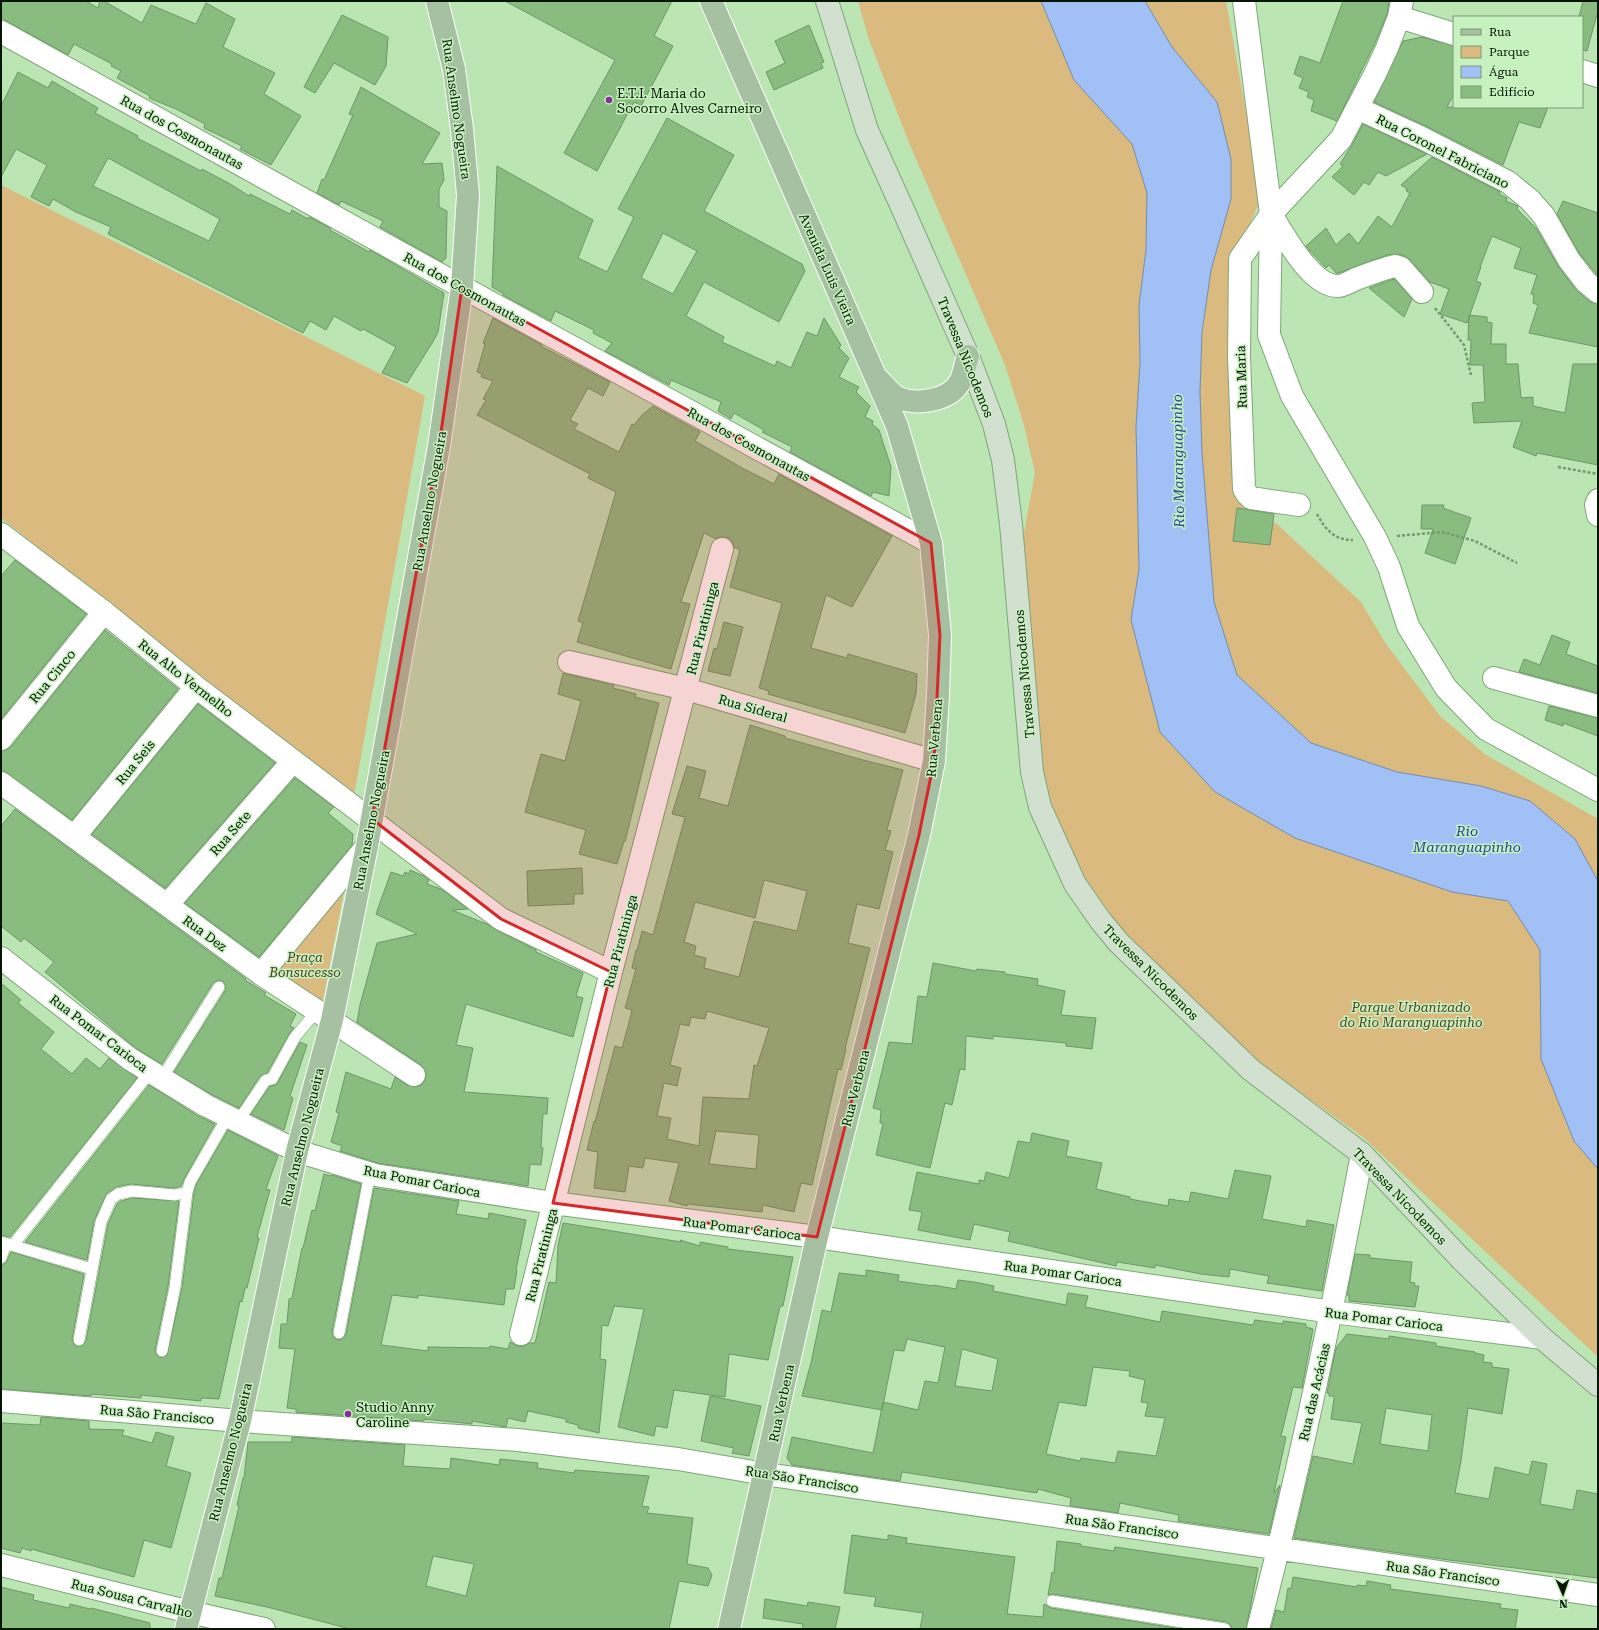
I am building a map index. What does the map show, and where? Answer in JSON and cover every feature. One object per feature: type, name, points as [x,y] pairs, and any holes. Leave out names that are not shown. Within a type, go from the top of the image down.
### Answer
[{"type":"main road","name":"Rua Anselmo Nogueira","points":[[188,1621],[240,1421],[324,1015],[367,846],[439,446],[462,287],[468,195],[462,129],[454,69],[437,1]]},
{"type":"main road","name":"Avenida Luís Vieira","points":[[711,1],[897,426],[931,543]]},
{"type":"main road","name":"Travessa Nicodemos","points":[[827,1],[867,130],[968,356],[994,424],[1003,460],[1011,524],[1032,772],[1040,807],[1073,878],[1100,920],[1119,943],[1251,1070],[1362,1154],[1462,1260],[1542,1338],[1598,1385]]},
{"type":"main road","points":[[875,377],[896,397],[914,401],[932,400],[950,392],[961,381],[968,356]]},
{"type":"main road","name":"Rua Verbena","points":[[729,1629],[817,1237],[919,835],[934,761],[940,635],[931,543]]},
{"type":"street","points":[[1244,1],[1271,214],[1269,335],[1292,396],[1375,537],[1389,567],[1408,626],[1446,688],[1486,729],[1598,790]]},
{"type":"street","points":[[1400,9],[1453,34]]},
{"type":"street","name":"Rua Maria","points":[[1299,505],[1251,498],[1244,489],[1239,357],[1240,259],[1271,214],[1342,139],[1375,74],[1400,9]]},
{"type":"street","name":"Rua dos Cosmonautas","points":[[1,32],[462,287],[931,543]]},
{"type":"street","points":[[1583,71],[1598,76]]},
{"type":"street","name":"Rua Coronel Fabriciano","points":[[1357,108],[1420,137],[1508,182],[1530,200],[1544,216],[1569,260],[1586,282],[1598,292]]},
{"type":"street","points":[[1271,214],[1294,251],[1323,282],[1331,286],[1341,286],[1395,266],[1401,268],[1422,292]]},
{"type":"street","points":[[1598,500],[1596,505],[1598,515]]},
{"type":"street","name":"Rua Alto Vermelho","points":[[4,543],[104,612],[196,687],[372,819],[501,919],[611,972]]},
{"type":"street","name":"Rua Piratininga","points":[[521,1334],[611,972],[722,549]]},
{"type":"street","name":"Rua Cinco","points":[[1,739],[104,612]]},
{"type":"street","name":"Rua Sideral","points":[[569,662],[686,689],[934,761]]},
{"type":"street","points":[[1494,678],[1598,706]]},
{"type":"street","name":"Rua Seis","points":[[74,837],[196,687]]},
{"type":"street","name":"Rua Sete","points":[[167,905],[293,761]]},
{"type":"street","name":"Rua Dez","points":[[1,783],[261,974],[414,1075]]},
{"type":"street","points":[[261,974],[367,846]]},
{"type":"street","name":"Rua Pomar Carioca","points":[[1,958],[130,1060],[205,1105],[297,1151],[370,1173],[553,1204],[817,1237],[1332,1312],[1542,1338]]},
{"type":"street","name":"Rua das Acácias","points":[[1258,1629],[1279,1549],[1332,1312],[1362,1154]]},
{"type":"street","name":"Rua São Francisco","points":[[1,1401],[240,1421],[518,1440],[678,1459],[765,1474],[1598,1595]]},
{"type":"street","name":"Rua Sousa Carvalho","points":[[1,1566],[188,1621],[264,1629]]},
{"type":"lane","points":[[1,1258],[7,1244],[156,1075],[219,987]]},
{"type":"lane","points":[[162,1351],[175,1287],[187,1192],[190,1182],[233,1119],[266,1080],[272,1079],[296,1038],[324,1015]]},
{"type":"lane","points":[[339,1333],[370,1173]]},
{"type":"lane","points":[[79,1340],[101,1222],[111,1199],[118,1194],[132,1191],[175,1195],[187,1192]]},
{"type":"lane","points":[[7,1244],[92,1268]]},
{"type":"lane","points":[[1052,1601],[1225,1629]]},
{"type":"path","points":[[1422,292],[1464,345],[1471,375]]},
{"type":"path","points":[[1558,467],[1598,474]]},
{"type":"path","points":[[1299,505],[1313,508],[1325,528],[1340,539],[1351,540],[1442,532],[1475,541],[1517,563]]},
{"type":"highlighted area","points":[[462,287],[931,543],[940,635],[934,761],[919,835],[817,1237],[553,1203],[611,972],[501,919],[372,819],[439,446]]},
{"type":"green space","name":"Parque Urbanizado do Rio Maranguapinho","points":[[858,1],[1041,1],[1074,80],[1132,143],[1147,193],[1146,250],[1139,305],[1140,363],[1136,426],[1139,569],[1131,620],[1295,838],[1452,892],[1508,901],[1540,950],[1540,999],[1574,1141],[1598,1169],[1598,1357],[1364,1138],[1250,1056],[1126,936],[1086,879],[1060,828],[1041,770],[1021,549],[1035,473],[1024,425],[1005,365],[910,145],[869,40]]},
{"type":"green space","points":[[1145,1],[1226,1],[1257,173],[1258,205],[1236,258],[1253,506],[1279,526],[1361,602],[1386,644],[1440,716],[1486,755],[1598,819],[1598,881],[1575,839],[1481,786],[1397,772],[1311,743],[1237,675],[1214,602],[1202,453],[1200,392],[1202,336],[1211,270],[1231,199],[1217,102],[1172,47]]},
{"type":"green space","points":[[1,185],[425,396],[354,796],[1,518]]},
{"type":"green space","name":"Praça Bonsucesso","points":[[346,881],[322,1005],[269,969]]},
{"type":"water","name":"Rio Maranguapinho","points":[[1041,1],[1145,1],[1172,47],[1217,102],[1231,159],[1231,199],[1211,270],[1202,332],[1200,392],[1202,453],[1214,602],[1237,675],[1311,743],[1397,772],[1481,786],[1530,801],[1575,839],[1598,881],[1598,1169],[1574,1141],[1541,1059],[1540,950],[1508,901],[1452,892],[1295,838],[1215,792],[1160,732],[1131,620],[1139,569],[1136,426],[1140,363],[1139,305],[1146,250],[1147,193],[1132,144],[1074,80]]},
{"type":"building","points":[[1,1],[86,1],[98,8],[100,1],[104,1],[142,23],[151,5],[196,24],[206,3],[235,19],[223,47],[275,73],[264,94],[301,116],[271,165],[240,149],[242,146],[204,128],[205,124],[176,109],[149,98],[150,96],[117,78],[121,71],[111,66],[112,64],[74,44],[68,55],[1,18]]},
{"type":"building","points":[[505,1],[672,1],[654,36],[673,46],[641,106],[634,102],[597,171],[564,153],[615,60]]},
{"type":"building","points":[[1343,1],[1389,1],[1387,14],[1375,43],[1337,121],[1311,111],[1314,100],[1307,97],[1309,92],[1299,88],[1303,78],[1294,74],[1300,56],[1320,63]]},
{"type":"building","points":[[1583,1],[1598,1],[1598,11],[1587,51],[1583,50],[1583,16],[1579,16]]},
{"type":"building","points":[[342,15],[388,37],[386,66],[375,85],[334,63],[315,93],[304,87]]},
{"type":"building","points":[[809,25],[824,62],[821,63],[823,68],[774,90],[766,72],[785,63],[775,41]]},
{"type":"building","points":[[1422,37],[1453,46],[1453,96],[1447,107],[1548,108],[1540,128],[1519,122],[1503,165],[1426,126],[1374,102],[1403,41]]},
{"type":"building","points":[[18,72],[48,88],[52,81],[98,108],[95,113],[138,136],[137,138],[201,171],[202,169],[249,196],[250,194],[290,214],[292,210],[308,219],[309,217],[330,228],[330,230],[369,252],[370,250],[444,293],[438,332],[434,340],[407,383],[382,373],[396,347],[363,329],[361,331],[334,316],[326,330],[310,321],[303,333],[108,234],[111,227],[76,212],[53,199],[49,206],[31,197],[47,165],[16,149],[1,177],[1,106]],"holes":[[[108,158],[220,219],[209,241],[93,186]]]},
{"type":"building","points":[[361,87],[440,133],[422,164],[442,163],[444,180],[439,189],[439,207],[447,211],[446,258],[442,262],[380,227],[383,221],[341,201],[339,205],[317,193],[322,179],[324,180],[353,115],[349,114]]},
{"type":"building","points":[[667,118],[734,155],[704,211],[802,264],[805,271],[779,322],[704,282],[686,316],[724,337],[722,342],[775,366],[777,361],[791,368],[807,332],[817,336],[824,318],[841,345],[839,348],[849,358],[839,377],[859,387],[856,392],[870,406],[865,417],[873,421],[872,424],[879,430],[891,467],[889,496],[873,492],[871,496],[790,452],[792,447],[762,432],[764,430],[734,413],[731,419],[718,411],[721,402],[671,380],[669,385],[605,351],[612,343],[593,333],[594,330],[555,311],[551,321],[503,295],[504,294],[492,287],[497,166],[593,220],[578,258],[607,272],[634,217],[618,209]],"holes":[[[663,233],[697,251],[673,294],[641,278]]]},
{"type":"building","points":[[1363,124],[1427,154],[1386,176],[1378,172],[1369,185],[1364,182],[1354,195],[1332,177],[1343,166],[1340,164]]},
{"type":"building","points":[[1432,157],[1500,192],[1499,194],[1507,198],[1506,201],[1518,206],[1517,209],[1536,228],[1558,266],[1576,290],[1590,302],[1598,304],[1598,347],[1529,333],[1538,305],[1533,303],[1534,295],[1531,294],[1537,275],[1514,268],[1521,248],[1492,236],[1480,267],[1476,281],[1481,283],[1467,323],[1440,314],[1449,289],[1430,282],[1405,256],[1399,254],[1387,255],[1336,273],[1329,265],[1326,268],[1306,246],[1326,228],[1336,245],[1349,233],[1358,244],[1378,216],[1392,227],[1410,193],[1401,185]]},
{"type":"building","points":[[1563,201],[1598,213],[1598,276],[1579,253],[1557,214]]},
{"type":"building","points":[[1394,279],[1412,299],[1404,317],[1369,288]]},
{"type":"building","points":[[1469,315],[1487,317],[1487,322],[1492,323],[1491,344],[1506,344],[1506,364],[1518,364],[1521,398],[1533,397],[1533,406],[1565,413],[1573,364],[1598,364],[1598,465],[1537,453],[1536,456],[1513,447],[1522,421],[1474,423],[1472,403],[1485,402],[1483,365],[1470,365],[1471,340],[1468,340]]},
{"type":"building","points":[[493,318],[542,345],[541,346],[610,382],[603,396],[588,388],[570,420],[578,424],[574,429],[619,452],[632,424],[634,425],[642,415],[653,406],[700,432],[695,441],[744,469],[774,484],[779,474],[892,536],[852,607],[826,595],[811,648],[847,658],[848,654],[917,674],[916,694],[905,733],[768,694],[769,691],[759,688],[782,603],[730,587],[740,550],[734,547],[731,540],[726,537],[719,537],[716,539],[704,533],[681,602],[690,604],[671,669],[577,642],[583,623],[578,621],[616,492],[588,478],[590,474],[477,415],[486,400],[483,399],[493,381],[481,377],[482,374],[477,372],[485,344],[483,343]]},
{"type":"building","points":[[1422,505],[1444,505],[1443,508],[1471,518],[1455,564],[1425,553],[1433,529],[1421,529]]},
{"type":"building","points":[[1237,508],[1274,514],[1270,545],[1233,541]]},
{"type":"building","points":[[15,560],[86,614],[1,719],[1,576]]},
{"type":"building","points":[[724,622],[743,627],[730,676],[708,671],[714,648],[717,649]]},
{"type":"building","points":[[105,630],[178,689],[72,820],[1,769],[1,751],[11,747]]},
{"type":"building","points":[[1552,635],[1570,642],[1566,654],[1598,666],[1598,693],[1519,672],[1524,659],[1540,665]]},
{"type":"building","points":[[563,673],[614,685],[613,688],[636,694],[635,697],[659,703],[625,842],[624,841],[617,864],[579,854],[586,830],[525,812],[541,754],[565,761],[581,701],[558,694]]},
{"type":"building","points":[[198,704],[275,763],[165,888],[92,834]]},
{"type":"building","points":[[1549,706],[1598,718],[1598,736],[1563,723],[1563,726],[1545,720]]},
{"type":"building","points":[[750,725],[785,736],[785,738],[903,770],[887,830],[891,831],[885,850],[893,852],[879,909],[857,904],[848,943],[870,948],[841,1070],[838,1069],[812,1185],[801,1183],[794,1212],[763,1205],[762,1212],[687,1204],[687,1206],[669,1201],[679,1163],[645,1158],[643,1168],[629,1166],[625,1192],[594,1188],[598,1152],[587,1150],[615,1046],[622,1048],[630,1019],[632,1010],[625,1008],[636,969],[632,968],[636,950],[637,951],[642,931],[653,935],[685,817],[672,814],[687,766],[706,771],[699,798],[728,806]],"holes":[[[764,880],[807,891],[797,931],[754,921],[739,977],[704,968],[706,958],[694,955],[696,946],[684,942],[695,902],[755,918]],[[707,1011],[769,1028],[757,1066],[754,1065],[749,1099],[703,1097],[699,1146],[667,1139],[671,1118],[657,1116],[664,1083],[677,1086],[681,1068],[670,1065],[680,1024],[689,1026],[691,1017],[705,1019]],[[716,1131],[759,1135],[756,1169],[709,1164]]]},
{"type":"building","points":[[295,778],[334,807],[328,813],[353,834],[352,845],[259,957],[185,903]]},
{"type":"building","points":[[15,809],[246,979],[245,980],[266,993],[264,995],[296,1014],[290,1026],[294,1028],[289,1034],[267,1073],[260,1076],[239,1108],[211,1094],[174,1072],[225,991],[226,987],[223,981],[219,980],[213,983],[162,1064],[137,1049],[45,972],[54,962],[24,938],[21,942],[1,926],[1,826]]},
{"type":"building","points":[[582,868],[583,894],[574,894],[574,904],[528,906],[527,871]]},
{"type":"building","points":[[410,870],[424,876],[429,880],[427,884],[441,889],[468,909],[452,910],[489,925],[536,950],[536,952],[583,973],[576,996],[583,998],[573,1037],[466,1004],[456,1045],[473,1048],[464,1092],[548,1098],[547,1114],[543,1114],[541,1147],[543,1148],[541,1165],[530,1164],[528,1186],[378,1163],[340,1151],[342,1146],[331,1142],[339,1113],[336,1112],[346,1072],[391,1089],[395,1077],[407,1085],[414,1087],[420,1086],[424,1082],[426,1076],[425,1070],[421,1065],[357,1022],[360,1005],[377,943],[417,934],[376,914],[391,872],[403,876],[405,872],[409,874]]},
{"type":"building","points":[[933,963],[976,971],[977,969],[1005,972],[1005,974],[1038,979],[1037,985],[1065,991],[1061,1015],[1096,1018],[1092,1049],[1066,1046],[1066,1043],[993,1036],[993,1039],[966,1036],[965,1070],[960,1069],[952,1105],[945,1103],[930,1168],[876,1155],[883,1123],[880,1123],[881,1110],[873,1108],[889,1042],[912,1044],[918,996],[927,997]]},
{"type":"building","points":[[1,983],[21,1000],[18,1003],[54,1032],[41,1049],[72,1074],[86,1058],[100,1069],[109,1058],[137,1078],[10,1237],[1,1235]]},
{"type":"building","points":[[300,1042],[307,1045],[290,1096],[293,1098],[284,1130],[251,1114],[270,1086],[276,1085]]},
{"type":"building","points":[[149,1085],[198,1116],[215,1124],[181,1186],[174,1188],[131,1184],[116,1187],[107,1193],[94,1221],[87,1260],[25,1242]]},
{"type":"building","points":[[228,1130],[278,1156],[266,1189],[270,1190],[257,1237],[259,1238],[247,1288],[245,1288],[242,1302],[240,1301],[219,1399],[201,1398],[201,1401],[141,1395],[141,1398],[91,1394],[91,1396],[1,1389],[1,1265],[6,1263],[11,1252],[84,1274],[72,1339],[75,1346],[82,1346],[86,1341],[108,1224],[117,1204],[121,1201],[132,1198],[179,1201],[168,1286],[155,1350],[156,1354],[160,1358],[167,1355],[182,1288],[196,1185]]},
{"type":"building","points":[[1032,1133],[1069,1141],[1066,1156],[1102,1163],[1096,1189],[1130,1197],[1130,1199],[1168,1206],[1169,1199],[1189,1202],[1191,1192],[1228,1199],[1235,1170],[1271,1176],[1262,1219],[1306,1227],[1307,1220],[1334,1225],[1322,1291],[1267,1283],[1269,1276],[1230,1269],[1229,1277],[1201,1274],[1155,1265],[1155,1268],[1117,1262],[1116,1266],[1008,1241],[1010,1232],[974,1224],[970,1240],[918,1230],[922,1212],[909,1210],[917,1172],[979,1184],[979,1180],[984,1181],[986,1172],[1009,1178],[1018,1141],[1030,1143]]},
{"type":"building","points":[[324,1174],[361,1184],[332,1332],[333,1336],[337,1340],[342,1339],[346,1334],[374,1188],[459,1201],[456,1214],[488,1219],[489,1213],[526,1220],[516,1270],[514,1289],[506,1289],[504,1305],[418,1295],[418,1298],[392,1295],[381,1345],[428,1351],[428,1347],[489,1348],[490,1346],[508,1349],[510,1342],[518,1346],[535,1343],[549,1282],[556,1283],[558,1246],[563,1223],[681,1242],[680,1240],[700,1246],[700,1242],[728,1247],[728,1249],[793,1257],[783,1306],[780,1306],[768,1360],[729,1354],[725,1397],[674,1390],[667,1428],[656,1426],[654,1436],[618,1427],[644,1309],[614,1306],[608,1326],[602,1325],[600,1359],[606,1360],[599,1433],[578,1428],[578,1425],[566,1422],[566,1419],[528,1411],[525,1422],[508,1418],[506,1427],[472,1421],[472,1424],[424,1419],[424,1421],[296,1412],[296,1409],[287,1408],[295,1349],[279,1348],[281,1324],[287,1324],[289,1299],[292,1298],[302,1248],[312,1210],[315,1211]]},
{"type":"building","points":[[1355,1254],[1370,1255],[1370,1258],[1412,1262],[1410,1282],[1415,1283],[1414,1286],[1419,1286],[1415,1307],[1349,1301],[1349,1295],[1347,1295]]},
{"type":"building","points":[[866,1270],[899,1275],[898,1281],[956,1289],[958,1280],[974,1282],[994,1286],[993,1291],[1066,1305],[1068,1293],[1088,1296],[1085,1307],[1160,1322],[1162,1311],[1253,1325],[1255,1320],[1283,1324],[1283,1321],[1306,1324],[1306,1327],[1313,1329],[1302,1388],[1293,1387],[1281,1436],[1286,1437],[1274,1493],[1280,1485],[1269,1534],[1178,1521],[1179,1515],[1120,1503],[1118,1513],[1070,1506],[1071,1498],[1038,1489],[1037,1493],[902,1472],[900,1481],[792,1465],[787,1458],[792,1437],[873,1453],[881,1410],[802,1396],[811,1363],[822,1310],[831,1312],[839,1273],[866,1276]],"holes":[[[907,1339],[945,1347],[938,1383],[925,1381],[918,1410],[884,1402],[894,1350],[904,1351]],[[962,1349],[998,1359],[992,1391],[955,1386]],[[1093,1367],[1130,1371],[1129,1376],[1145,1380],[1141,1402],[1148,1403],[1145,1416],[1165,1418],[1156,1456],[1118,1451],[1115,1463],[1081,1458],[1080,1461],[1046,1454],[1059,1402],[1086,1406]]]},
{"type":"building","points":[[1347,1334],[1389,1339],[1389,1336],[1436,1343],[1436,1346],[1475,1352],[1484,1355],[1483,1362],[1492,1363],[1492,1367],[1509,1369],[1502,1414],[1468,1408],[1455,1493],[1489,1499],[1495,1467],[1529,1475],[1532,1461],[1547,1464],[1540,1504],[1573,1510],[1577,1490],[1598,1494],[1598,1578],[1449,1560],[1294,1538],[1313,1456],[1353,1464],[1362,1423],[1331,1419],[1334,1396],[1329,1396],[1329,1393],[1327,1393],[1336,1348]],"holes":[[[1386,1408],[1432,1415],[1428,1451],[1380,1444]]]},
{"type":"building","points":[[710,1396],[761,1406],[749,1456],[732,1453],[734,1448],[701,1441]]},
{"type":"building","points":[[41,1417],[89,1421],[89,1429],[124,1430],[122,1435],[152,1443],[156,1432],[174,1437],[166,1466],[191,1473],[171,1548],[144,1540],[134,1577],[31,1549],[31,1551],[22,1548],[20,1553],[1,1548],[1,1423],[40,1425]]},
{"type":"building","points":[[292,1437],[405,1445],[403,1466],[450,1469],[451,1458],[499,1465],[500,1459],[538,1463],[537,1468],[574,1473],[575,1470],[649,1476],[642,1506],[649,1507],[647,1513],[693,1518],[687,1564],[708,1568],[712,1575],[708,1586],[679,1581],[669,1629],[350,1629],[267,1607],[215,1596],[219,1578],[222,1578],[239,1506],[237,1505],[244,1478],[248,1442],[292,1442]],"holes":[[[433,1556],[474,1564],[466,1596],[426,1586]]]},
{"type":"building","points":[[852,1535],[888,1540],[888,1535],[907,1538],[906,1543],[1015,1557],[1007,1614],[1043,1617],[1044,1604],[1051,1608],[1181,1629],[920,1629],[923,1613],[874,1606],[876,1597],[844,1593]]},
{"type":"building","points":[[1057,1541],[1114,1551],[1115,1547],[1258,1568],[1246,1629],[1232,1629],[1230,1624],[1226,1622],[1053,1594],[1048,1595],[1052,1572],[1054,1573]]},
{"type":"building","points":[[1293,1577],[1357,1587],[1357,1585],[1366,1586],[1367,1581],[1391,1585],[1390,1589],[1501,1604],[1500,1608],[1518,1610],[1515,1629],[1271,1629],[1276,1610],[1284,1612],[1288,1588],[1291,1589]]},
{"type":"building","points":[[1,1587],[34,1595],[33,1600],[69,1608],[70,1604],[91,1608],[150,1623],[150,1629],[1,1629]]},
{"type":"building","points":[[765,1599],[807,1606],[808,1602],[840,1607],[835,1629],[802,1629],[803,1624],[763,1618]]},
{"type":"place","name":"E.T.I. Maria do Socorro Alves Carneiro","points":[[609,100]]},
{"type":"place","name":"Studio Anny Caroline","points":[[348,1414]]}]
